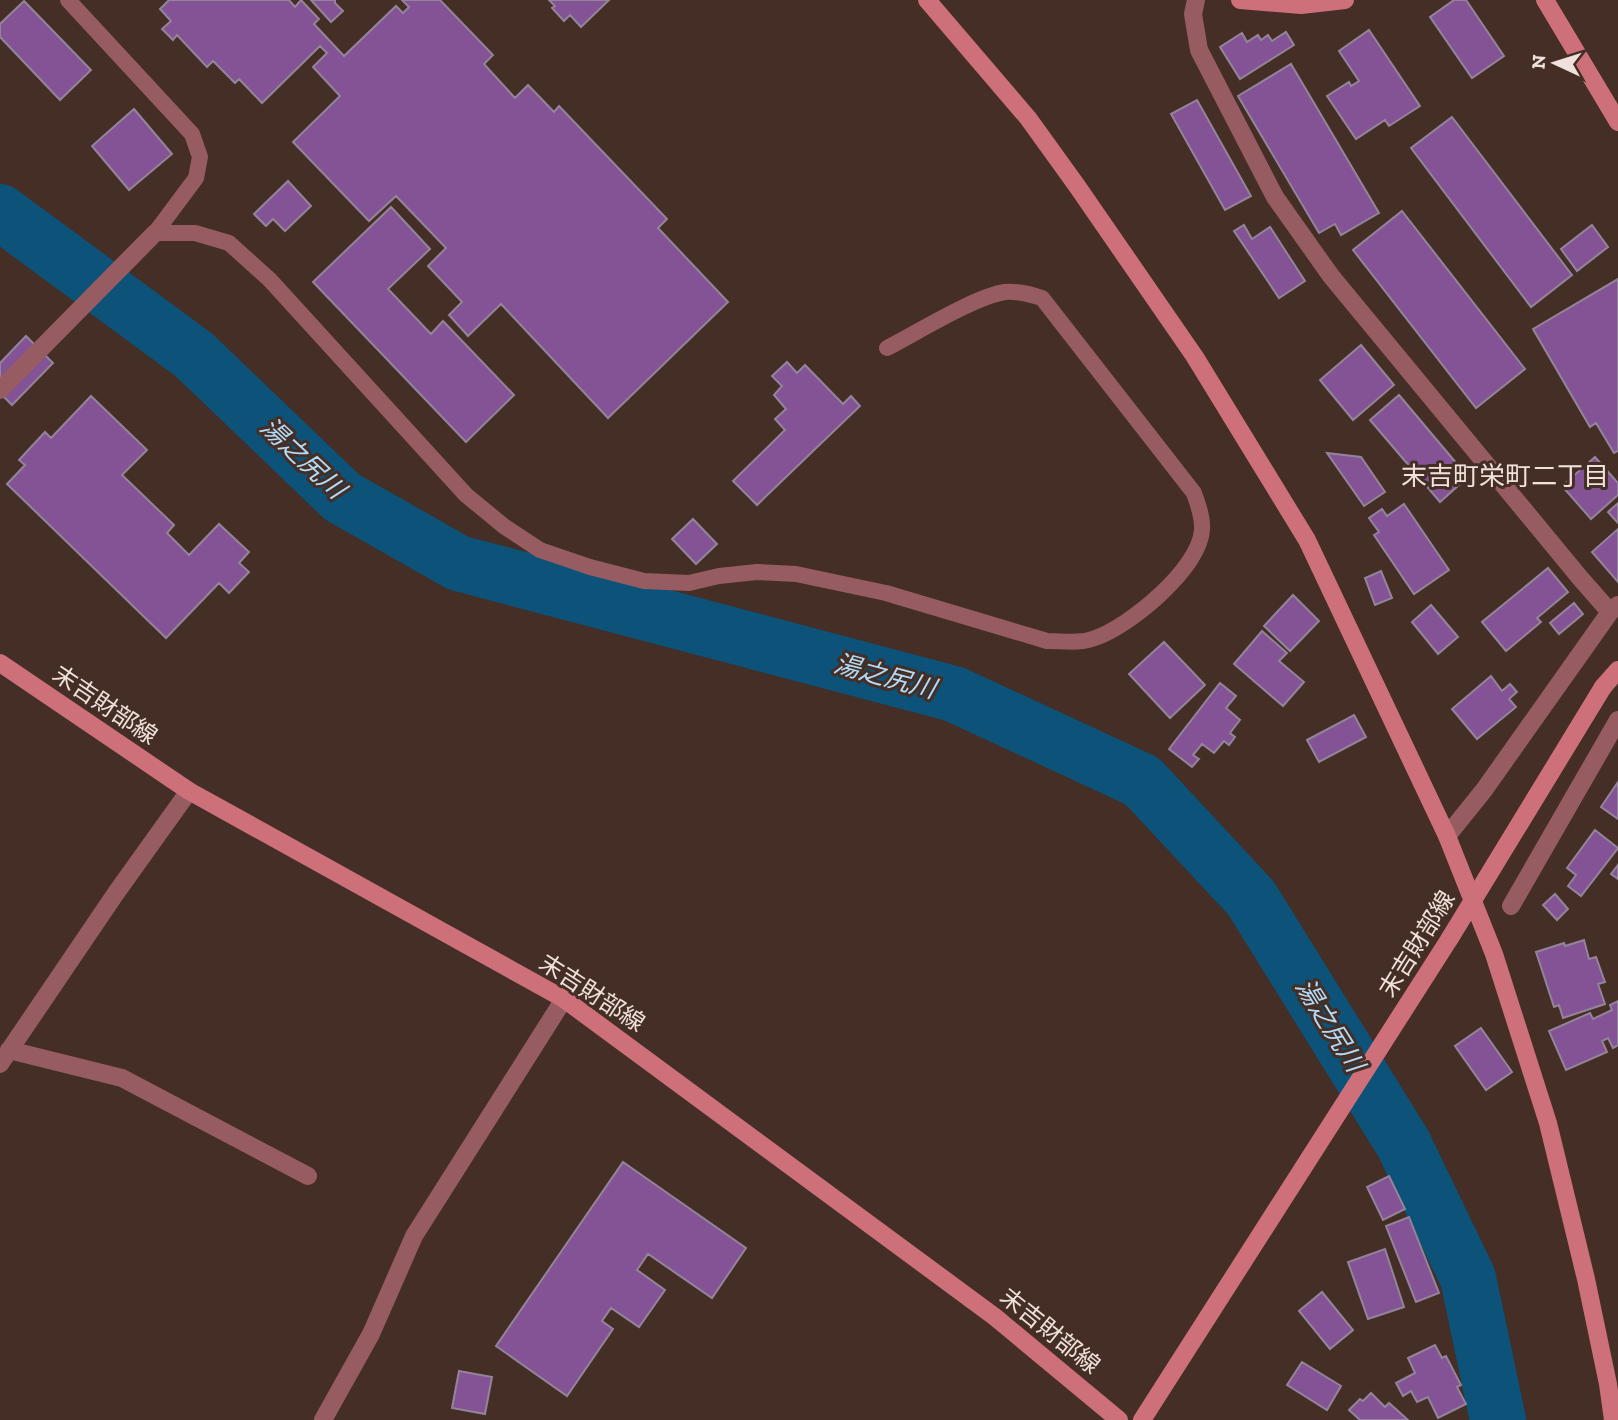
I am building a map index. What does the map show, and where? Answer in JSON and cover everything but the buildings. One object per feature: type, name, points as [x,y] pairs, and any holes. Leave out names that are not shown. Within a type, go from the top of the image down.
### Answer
[{"type":"main road","points":[[927,0],[1028,118],[1195,357],[1307,540],[1447,836],[1494,954],[1548,1123],[1613,1383],[1613,1420]]},
{"type":"main road","points":[[1240,0],[1301,5],[1345,0]]},
{"type":"main road","points":[[1545,0],[1618,122]]},
{"type":"main road","name":"末吉財部線","points":[[0,663],[189,791],[564,999],[995,1317],[1119,1420]]},
{"type":"main road","name":"末吉財部線","points":[[1142,1420],[1450,938],[1603,687],[1618,670]]},
{"type":"street","points":[[1196,0],[1194,14],[1199,50],[1275,197],[1331,276],[1614,609],[1484,790],[1447,836]]},
{"type":"street","points":[[0,390],[155,233]]},
{"type":"street","points":[[1511,906],[1618,720]]},
{"type":"street","points":[[189,791],[5,1057],[122,1078],[308,1176]]},
{"type":"street","points":[[323,1420],[371,1334],[414,1236],[564,999]]},
{"type":"lane","points":[[68,0],[192,134],[200,157],[196,178],[155,233]]},
{"type":"lane","points":[[155,233],[195,233],[229,243],[270,280],[466,495],[505,527],[540,550],[590,567],[643,581],[689,583],[719,576],[757,572],[796,574],[886,593],[1047,641],[1072,642],[1093,640],[1111,632],[1149,603],[1186,567],[1202,531],[1194,493],[1042,298],[1022,292],[1003,292],[887,348]]},
{"type":"waterway","name":"湯之尻川","points":[[0,212],[194,355],[342,497],[458,563],[954,694],[1142,781],[1251,898],[1403,1143],[1468,1278],[1498,1420]]},
{"type":"district","name":"末吉町栄町二丁目","points":[[1505,476]]}]
